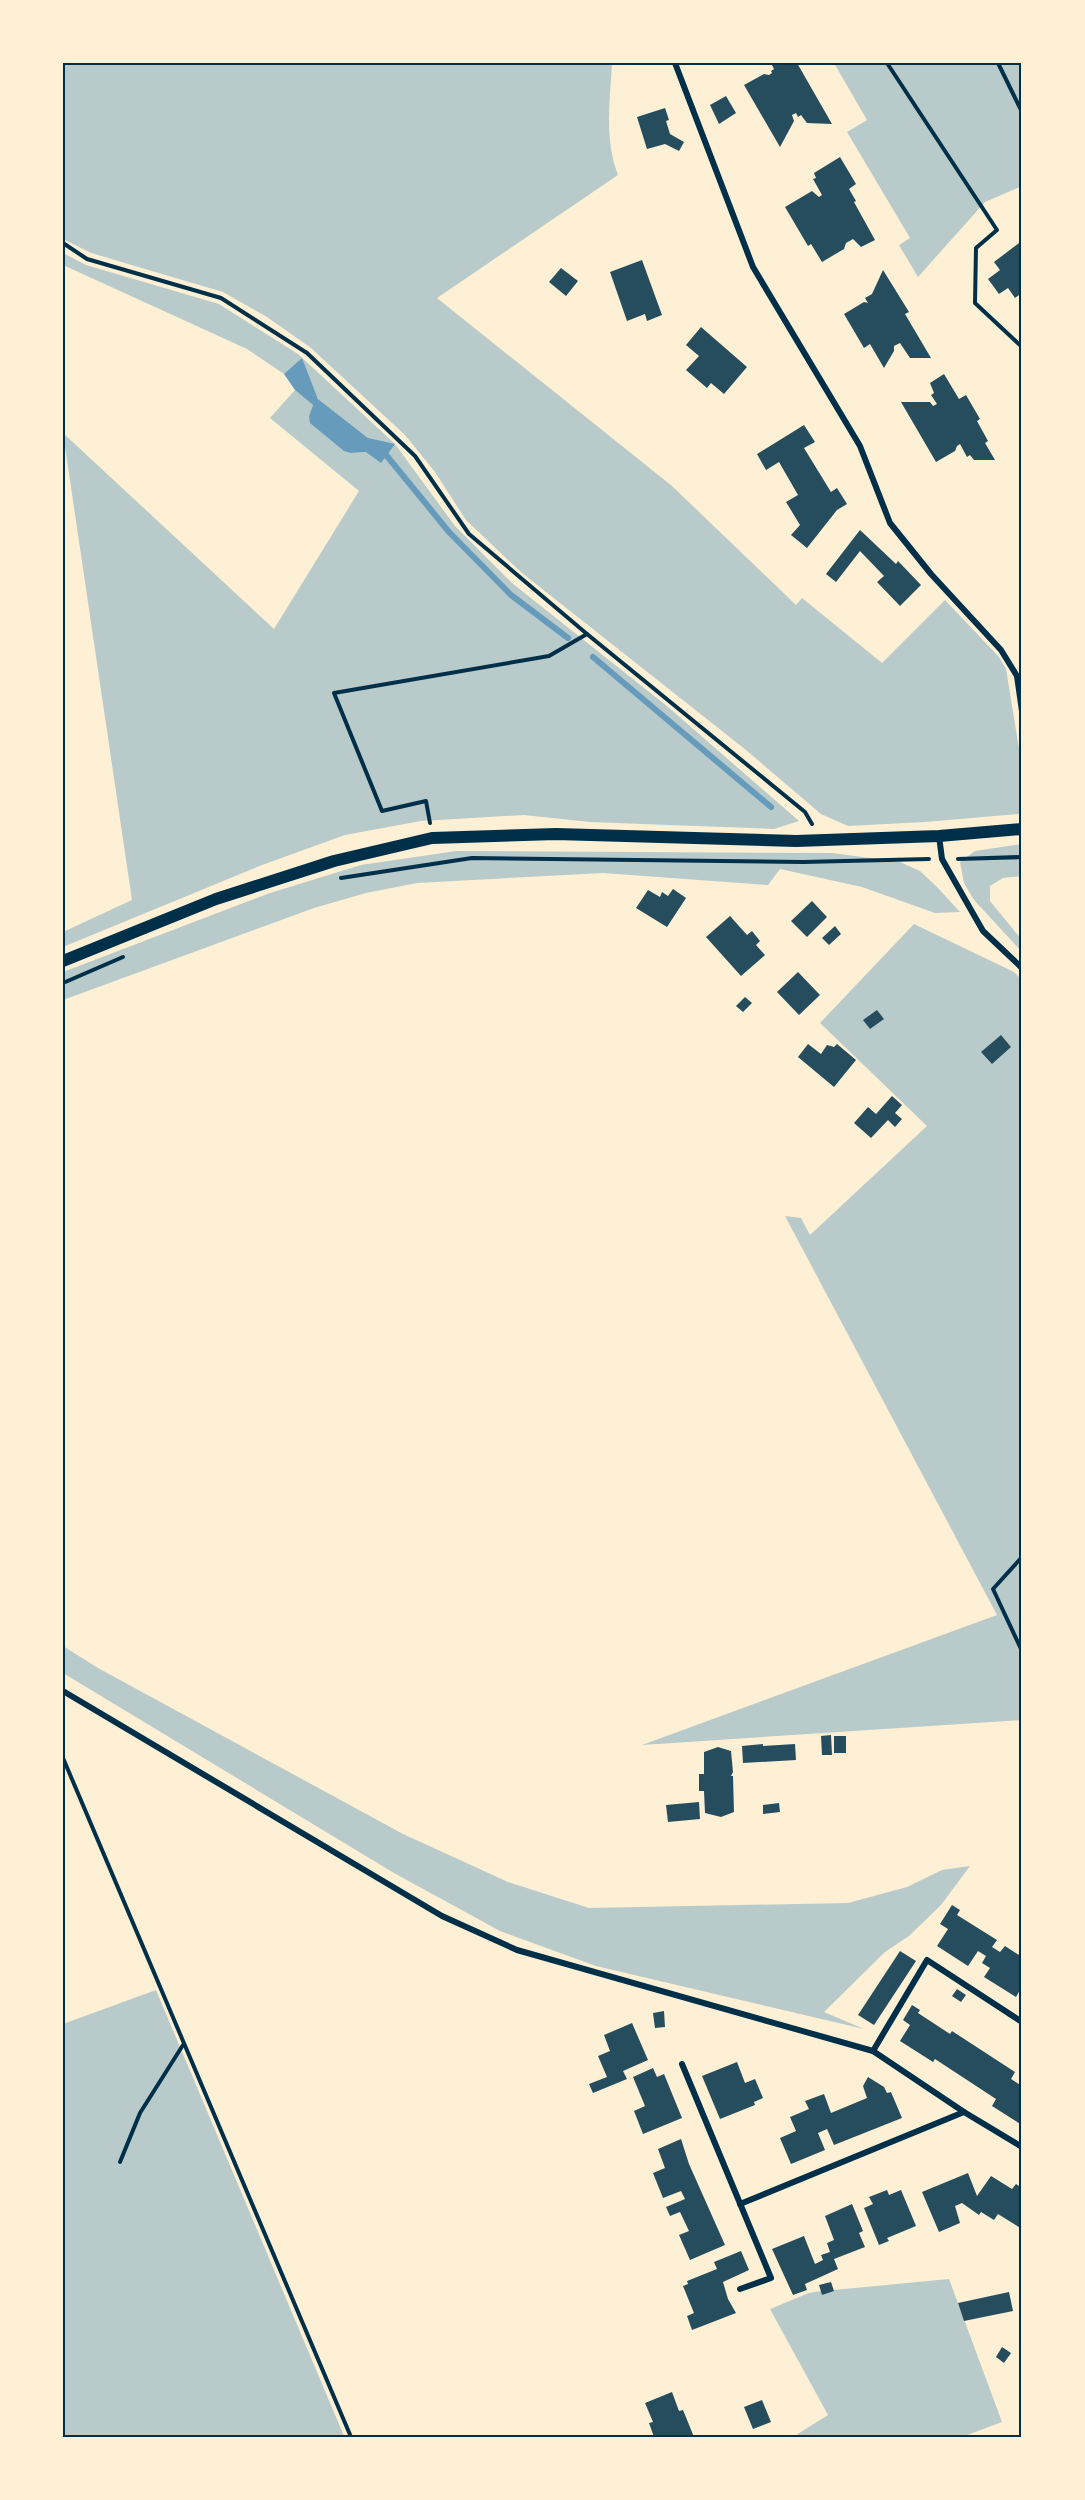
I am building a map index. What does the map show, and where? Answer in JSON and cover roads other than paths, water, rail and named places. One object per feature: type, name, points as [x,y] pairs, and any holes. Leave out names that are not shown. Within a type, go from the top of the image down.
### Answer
[{"type":"main road","points":[[63,961],[216,899],[334,861],[432,838],[556,834],[821,840],[939,836],[1022,828]]},
{"type":"street","points":[[675,63],[753,267],[860,446],[890,523],[931,574],[1001,650],[1017,676],[1022,711]]},
{"type":"street","points":[[939,836],[942,859],[983,931],[1022,968]]},
{"type":"street","points":[[63,1691],[442,1916],[517,1950],[873,2051],[964,2112],[1022,2147]]},
{"type":"street","points":[[873,2051],[927,1960],[1022,2022]]},
{"type":"street","points":[[682,2064],[771,2278],[741,2289]]},
{"type":"street","points":[[740,2204],[964,2112]]},
{"type":"water","points":[[302,358],[318,399],[368,438],[395,444],[381,463],[366,452],[344,451],[310,423],[309,416],[313,405],[295,390],[284,374]]},
{"type":"waterway","points":[[382,450],[449,532],[511,595],[568,638]]},
{"type":"waterway","points":[[593,657],[771,807]]}]
